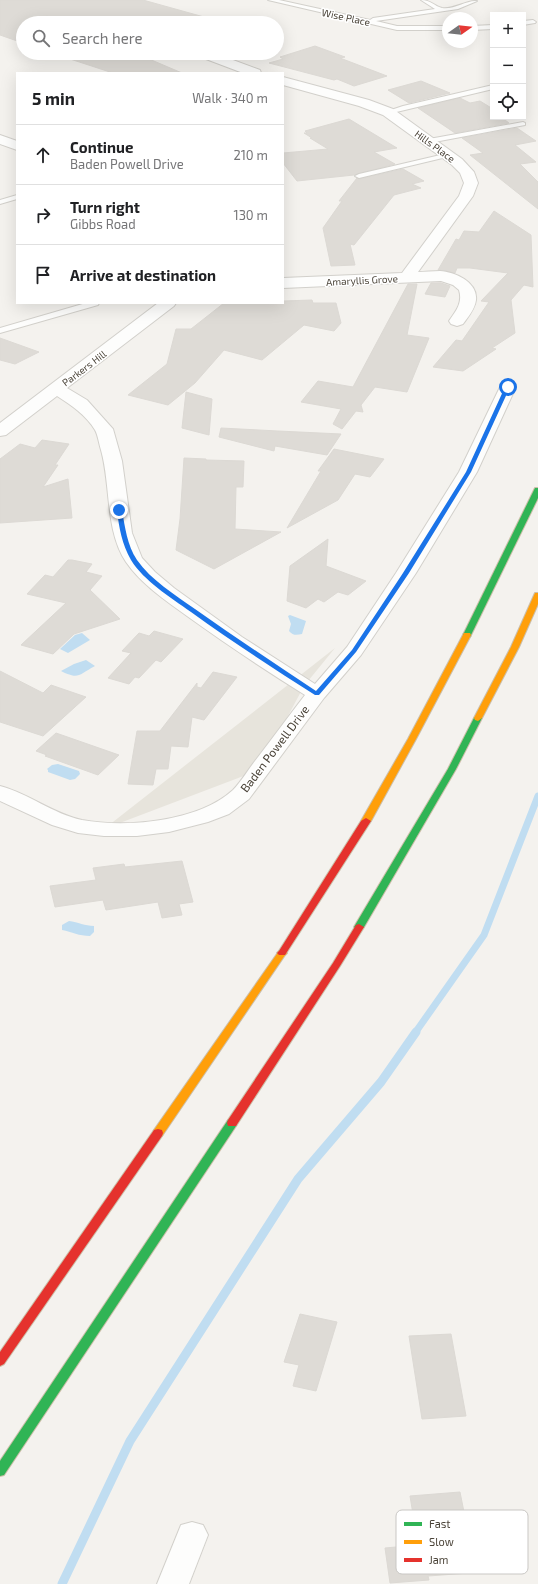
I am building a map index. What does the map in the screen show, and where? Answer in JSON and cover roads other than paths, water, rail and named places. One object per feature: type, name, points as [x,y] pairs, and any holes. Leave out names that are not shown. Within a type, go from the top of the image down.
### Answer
[{"type":"highway","points":[[0,1361],[102,1211],[235,1023],[318,899],[432,705],[538,490]]},
{"type":"highway","points":[[0,1471],[132,1274],[336,964],[452,769],[515,646],[538,595]]},
{"type":"street","points":[[221,60],[252,72]]},
{"type":"street","name":"Hills Place","points":[[284,81],[364,103],[388,112],[449,156],[467,172],[471,183],[466,196],[407,277]]},
{"type":"street","points":[[0,139],[16,146]]},
{"type":"street","name":"Amaryllis Grove","points":[[284,283],[441,276],[455,279],[461,282],[468,294],[467,307],[457,321]]},
{"type":"street","name":"Parkers Hill","points":[[0,431],[167,304]]},
{"type":"street","name":"Baden Powell Drive","points":[[0,793],[54,818],[78,826],[104,829],[137,829],[169,825],[200,817],[220,809],[242,794],[317,694],[354,651],[410,566],[468,472],[508,387]]},
{"type":"street","points":[[57,389],[81,404],[104,429],[113,460],[122,532],[134,560],[148,576],[167,592],[236,641],[317,694]]},
{"type":"street","points":[[173,1584],[192,1536]]},
{"type":"lane","name":"Wise Place","points":[[271,0],[397,28],[442,28]]},
{"type":"lane","points":[[424,0],[442,10]]},
{"type":"lane","points":[[366,22],[465,6],[474,1]]},
{"type":"lane","points":[[526,23],[533,22]]},
{"type":"lane","points":[[478,27],[490,26]]},
{"type":"lane","points":[[388,112],[490,88]]},
{"type":"lane","points":[[429,142],[523,124]]},
{"type":"lane","points":[[360,176],[449,156]]},
{"type":"lane","points":[[0,202],[16,197]]},
{"type":"lane","points":[[0,331],[92,304]]},
{"type":"water","points":[[290,615],[306,621],[302,634],[297,635],[289,631],[291,624],[288,616]]},
{"type":"water","points":[[82,633],[90,640],[68,653],[60,649],[75,635]]},
{"type":"water","points":[[86,660],[95,666],[82,674],[75,676],[61,671],[74,664]]},
{"type":"water","points":[[58,764],[79,771],[80,774],[75,779],[70,780],[48,772],[47,769],[52,765]]},
{"type":"water","points":[[69,921],[94,926],[94,932],[90,936],[86,936],[62,930],[62,925]]},
{"type":"waterway","points":[[415,1033],[484,935],[538,796]]},
{"type":"waterway","points":[[62,1584],[130,1441],[298,1179],[381,1082],[416,1032]]}]
